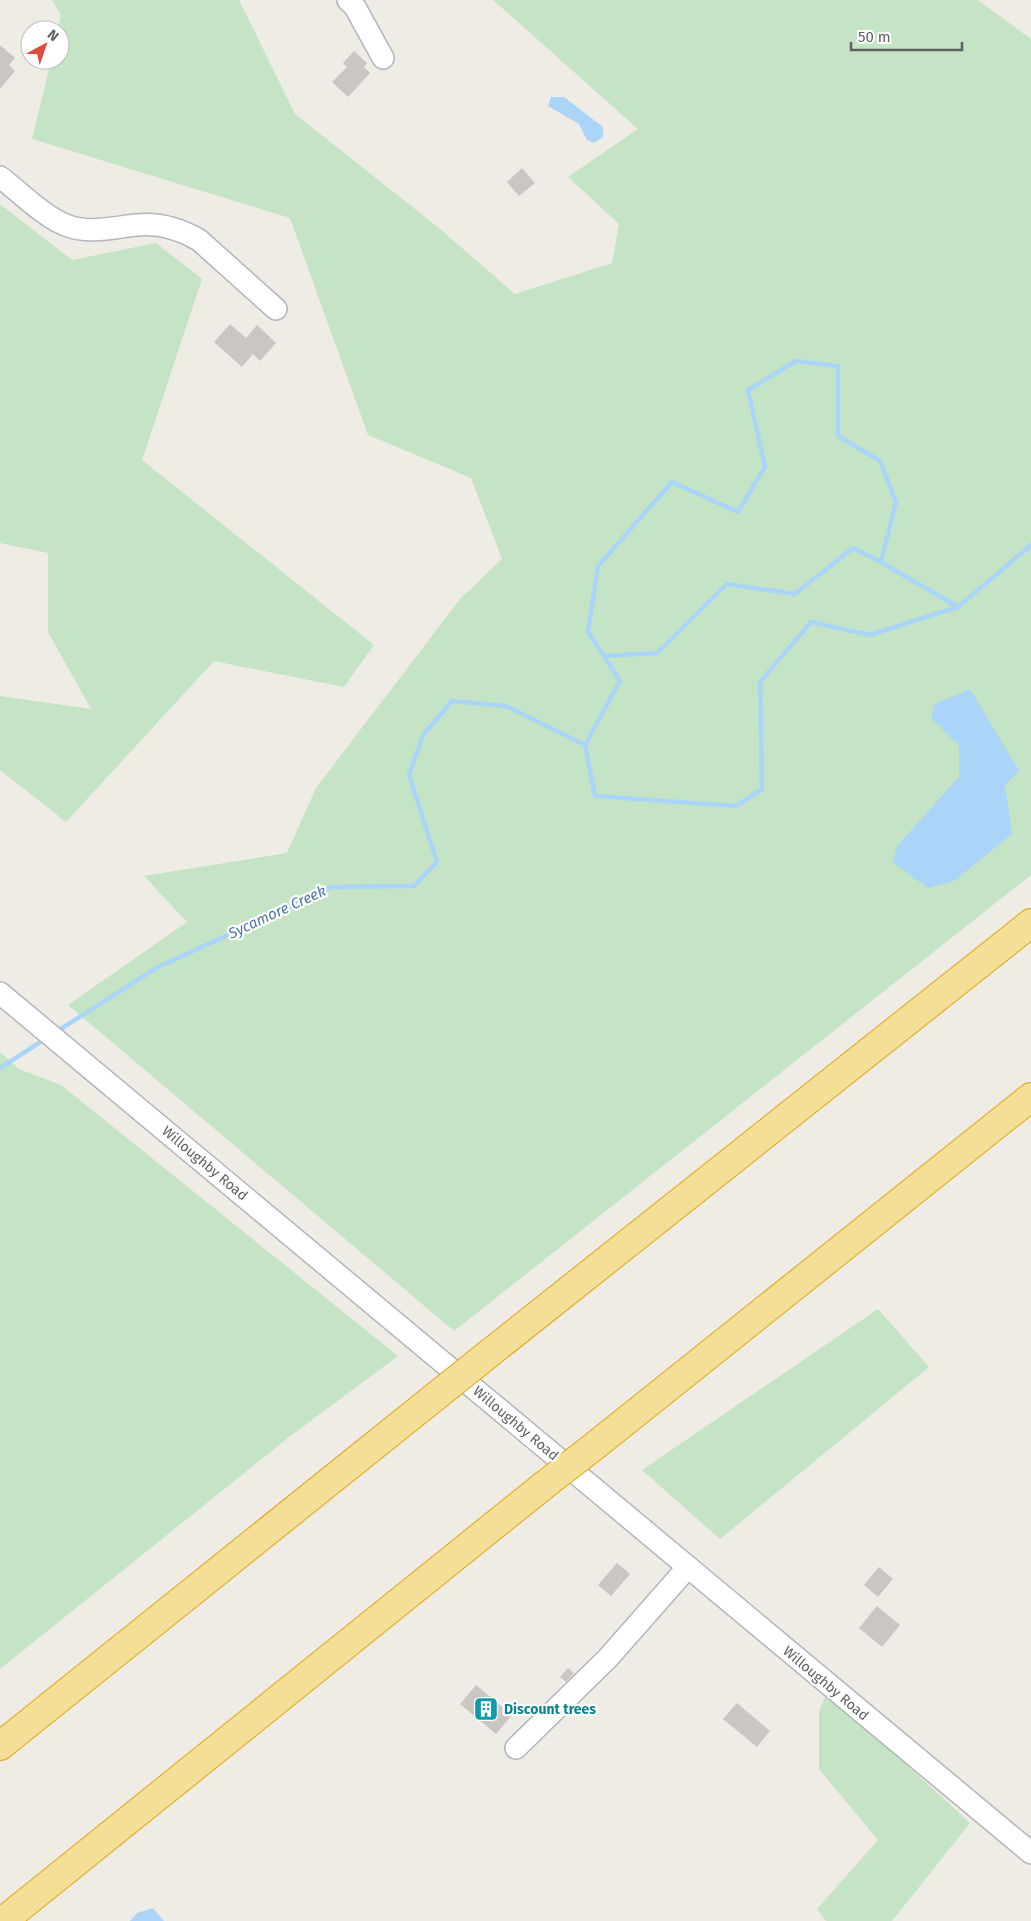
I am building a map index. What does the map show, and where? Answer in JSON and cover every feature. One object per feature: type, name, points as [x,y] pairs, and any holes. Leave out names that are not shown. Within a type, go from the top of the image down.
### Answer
[{"type":"highway","points":[[0,1746],[491,1352],[1031,923]]},
{"type":"highway","points":[[3,1921],[543,1486],[1031,1097]]},
{"type":"street","points":[[348,0],[355,7],[383,58]]},
{"type":"street","points":[[0,176],[53,219],[68,226],[101,230],[139,225],[168,226],[186,233],[199,240],[276,308]]},
{"type":"street","name":"Willoughby Road","points":[[4,996],[1031,1854]]},
{"type":"street","points":[[516,1748],[608,1658],[688,1567]]},
{"type":"green space","points":[[52,0],[239,0],[295,114],[439,228],[515,294],[612,263],[619,224],[568,177],[638,129],[493,0],[978,0],[1031,39],[1031,875],[454,1331],[68,1005],[187,922],[144,876],[287,853],[316,788],[460,599],[502,559],[471,478],[368,435],[290,218],[32,139],[49,70],[70,70],[70,20],[60,20],[61,15]]},
{"type":"green space","points":[[0,204],[72,260],[156,243],[202,279],[142,460],[374,645],[344,687],[214,661],[66,822],[0,770],[0,696],[91,709],[48,632],[48,553],[0,543]]},
{"type":"green space","points":[[0,1052],[19,1069],[61,1085],[398,1356],[289,1437],[0,1669]]},
{"type":"green space","points":[[878,1309],[929,1367],[720,1539],[642,1470]]},
{"type":"green space","points":[[827,1692],[970,1823],[892,1921],[826,1921],[817,1909],[878,1840],[819,1769],[819,1712]]},
{"type":"water","points":[[551,97],[564,97],[603,127],[603,137],[594,143],[587,140],[579,124],[548,106]]},
{"type":"water","points":[[970,689],[1019,771],[1005,785],[1012,834],[954,881],[928,888],[893,863],[897,846],[959,777],[959,746],[931,718],[935,704]]},
{"type":"water","points":[[153,1908],[164,1921],[130,1921],[137,1913]]},
{"type":"building","points":[[0,45],[15,58],[9,65],[15,71],[0,89]]},
{"type":"building","points":[[354,51],[367,63],[364,67],[370,73],[348,97],[332,82],[347,67],[343,63]]},
{"type":"building","points":[[522,168],[535,183],[519,196],[507,182]]},
{"type":"building","points":[[230,324],[246,338],[257,325],[276,343],[260,361],[253,354],[242,367],[214,342]]},
{"type":"building","points":[[617,1563],[630,1574],[611,1596],[598,1585]]},
{"type":"building","points":[[879,1567],[893,1579],[878,1597],[864,1585]]},
{"type":"building","points":[[877,1606],[900,1625],[882,1647],[859,1628]]},
{"type":"building","points":[[568,1668],[574,1673],[566,1682],[560,1677]]},
{"type":"building","name":"Discount trees","points":[[476,1685],[512,1715],[496,1734],[460,1704]]},
{"type":"building","points":[[737,1703],[770,1731],[757,1747],[723,1719]]},
{"type":"waterway","name":"Sycamore Creek","points":[[56,1032],[156,968],[332,887],[414,886],[437,862],[409,775],[423,735],[452,701],[506,706],[585,745],[620,681],[588,632],[598,566],[672,482],[738,512],[765,467],[748,390],[796,361],[838,366],[838,436],[880,461],[896,502],[881,562],[958,607],[1031,545]]},
{"type":"waterway","points":[[604,656],[657,653],[727,584],[795,594],[853,548],[881,562]]},
{"type":"waterway","points":[[585,745],[595,796],[736,806],[762,789],[760,682],[811,622],[869,635],[958,607]]},
{"type":"waterway","name":"Sycamore Creek","points":[[0,1068],[45,1039]]},
{"type":"place","name":"Discount trees","points":[[486,1709]]}]
